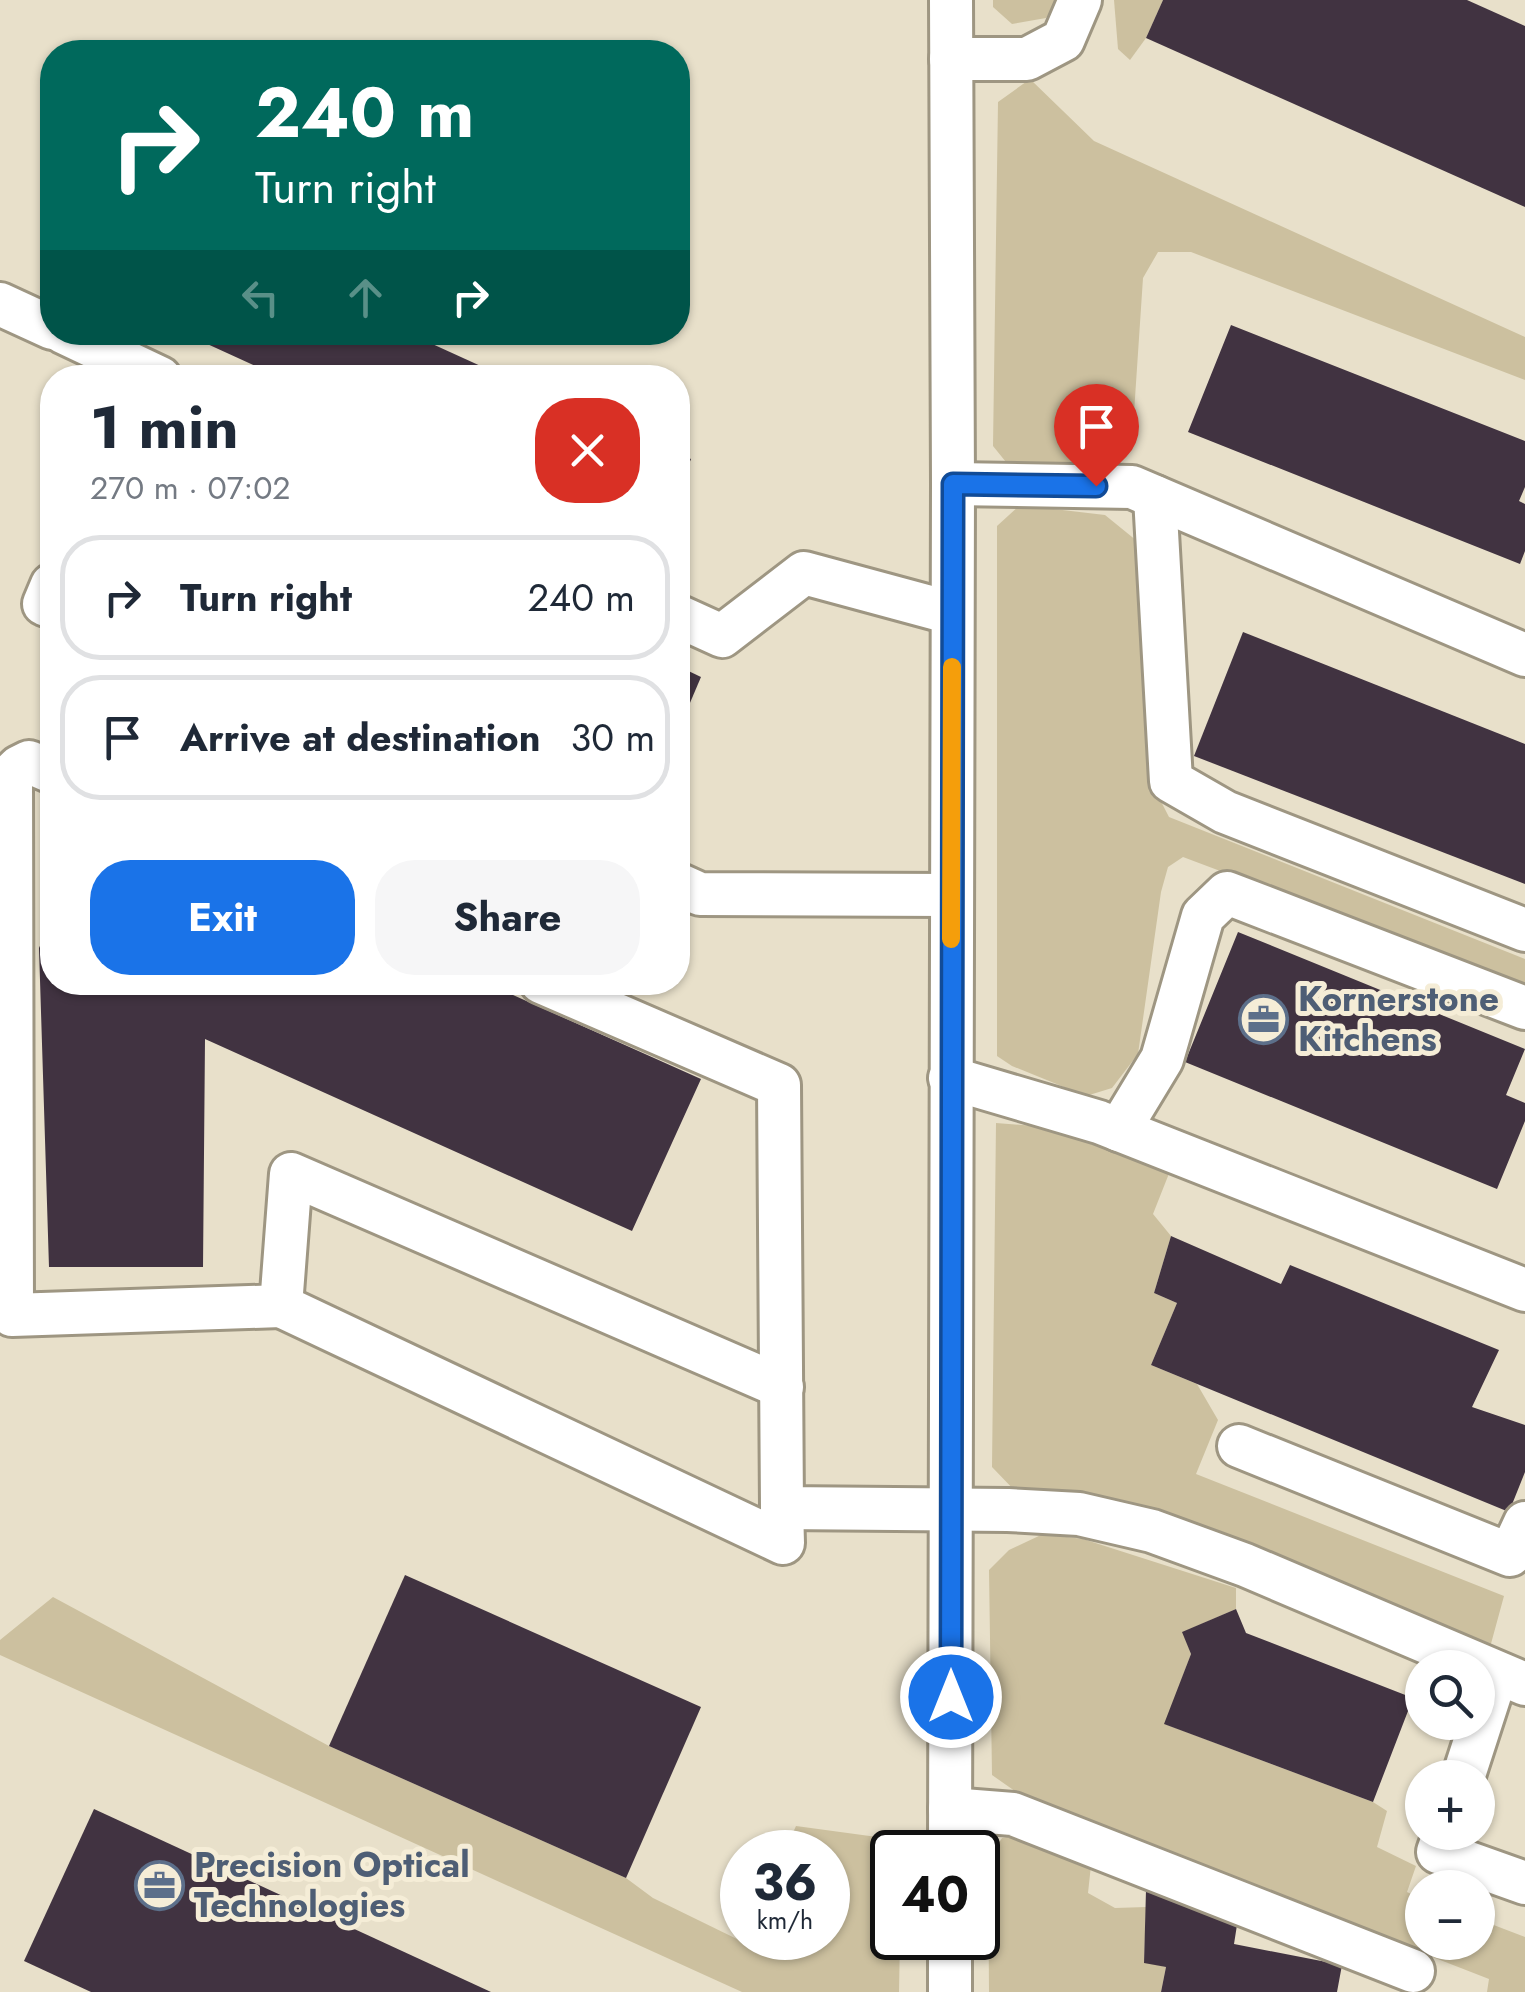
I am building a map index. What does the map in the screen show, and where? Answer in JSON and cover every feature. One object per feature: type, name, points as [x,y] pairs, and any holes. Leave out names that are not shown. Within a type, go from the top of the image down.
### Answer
[{"type":"street","points":[[950,0],[950,1830]]},
{"type":"street","points":[[950,59],[1027,58],[1063,40],[1080,0]]},
{"type":"street","points":[[0,304],[40,322]]},
{"type":"street","points":[[90,345],[132,365]]},
{"type":"street","points":[[953,484],[1132,487],[1525,655]]},
{"type":"street","points":[[1156,497],[1172,781],[1225,812],[1525,930]]},
{"type":"street","points":[[690,621],[722,636],[804,573],[952,613]]},
{"type":"street","points":[[40,767],[29,762],[12,776],[12,1314],[281,1306],[783,1543],[780,1085],[571,995]]},
{"type":"street","points":[[690,889],[700,894],[952,895]]},
{"type":"street","points":[[1119,1130],[1162,1058],[1203,916],[1227,893],[1525,1008]]},
{"type":"street","points":[[950,1078],[1119,1130],[1525,1290]]},
{"type":"street","points":[[281,1306],[290,1174],[782,1387]]},
{"type":"street","points":[[1239,1446],[1510,1555],[1525,1523]]},
{"type":"street","points":[[782,1508],[1079,1514],[1152,1531],[1245,1565],[1511,1678],[1472,1760]]},
{"type":"street","points":[[950,1809],[1012,1814],[1413,1972]]},
{"type":"street","points":[[1439,1850],[1525,1883]]},
{"type":"street","points":[[950,1960],[950,1992]]},
{"type":"shaded area","points":[[993,0],[1059,0],[1046,18],[1012,24],[993,7]]},
{"type":"shaded area","points":[[1114,0],[1163,0],[1146,38],[1130,60],[1118,49]]},
{"type":"shaded area","points":[[1030,79],[1094,141],[1525,337],[1525,380],[1191,252],[1158,252],[1143,278],[1134,413],[1118,451],[1091,467],[1010,467],[993,446],[998,102]]},
{"type":"shaded area","points":[[1020,505],[1105,515],[1137,541],[1152,784],[1169,817],[1525,959],[1525,986],[1183,857],[1168,867],[1161,892],[1138,1054],[1112,1088],[1086,1096],[997,1056],[997,526]]},
{"type":"shaded area","points":[[996,1123],[1060,1128],[1170,1171],[1153,1214],[1171,1236],[1154,1293],[1177,1303],[1151,1365],[1197,1384],[1218,1420],[1196,1474],[1504,1596],[1489,1650],[1021,1497],[992,1467]]},
{"type":"shaded area","points":[[1043,1534],[1083,1539],[1236,1588],[1236,1609],[1183,1632],[1191,1654],[1165,1724],[1373,1802],[1387,1811],[1377,1847],[1416,1866],[1415,1870],[1405,1870],[1405,1946],[1026,1799],[992,1775],[989,1570],[1009,1550]]},
{"type":"shaded area","points":[[53,1597],[329,1746],[626,1878],[653,1898],[720,1931],[720,1960],[850,1960],[850,1833],[870,1836],[870,1960],[900,1960],[899,1992],[742,1992],[0,1655],[0,1640]]},
{"type":"shaded area","points":[[796,1826],[825,1830],[794,1830]]},
{"type":"shaded area","points":[[1021,1834],[1092,1856],[1088,1893],[1115,1908],[1146,1907],[1144,1962],[1166,1967],[1161,1992],[989,1992],[989,1960],[1000,1960],[1002,1838]]},
{"type":"shaded area","points":[[1495,1926],[1525,1937],[1525,1992],[1487,1992],[1489,1979],[1440,1960],[1495,1960]]},
{"type":"building","points":[[1163,0],[1467,0],[1525,26],[1525,207],[1146,38]]},
{"type":"building","points":[[1231,325],[1525,441],[1525,487],[1519,501],[1525,504],[1525,551],[1520,564],[1188,432]]},
{"type":"building","points":[[210,345],[435,345],[478,365],[253,365]]},
{"type":"building","points":[[1243,632],[1525,744],[1525,884],[1194,756]]},
{"type":"building","points":[[690,672],[701,677],[690,703]]},
{"type":"building","points":[[1238,932],[1525,1049],[1506,1095],[1525,1103],[1525,1121],[1497,1189],[1185,1062]]},
{"type":"building","points":[[40,995],[513,995],[701,1079],[632,1231],[205,1039],[203,1267],[49,1267]]},
{"type":"building","points":[[1171,1236],[1281,1284],[1290,1265],[1499,1350],[1472,1407],[1525,1425],[1525,1472],[1509,1512],[1151,1365],[1177,1303],[1154,1293]]},
{"type":"building","points":[[405,1575],[701,1707],[626,1878],[329,1746]]},
{"type":"building","points":[[1236,1609],[1246,1633],[1405,1695],[1405,1719],[1373,1802],[1164,1724],[1191,1654],[1182,1632]]},
{"type":"building","name":"Precision Optical Technologies","points":[[94,1809],[491,1992],[91,1992],[24,1961]]},
{"type":"building","points":[[1146,1890],[1237,1925],[1234,1944],[1342,1965],[1337,1992],[1161,1992],[1166,1967],[1144,1963]]},
{"type":"slow traffic","points":[[951,939],[952,667]]},
{"type":"place","name":"Kornerstone Kitchens","points":[[1263,1019]]},
{"type":"place","name":"Precision Optical Technologies","points":[[159,1885]]},
{"type":"route","points":[[951,1697],[953,484],[1096,486]]}]
